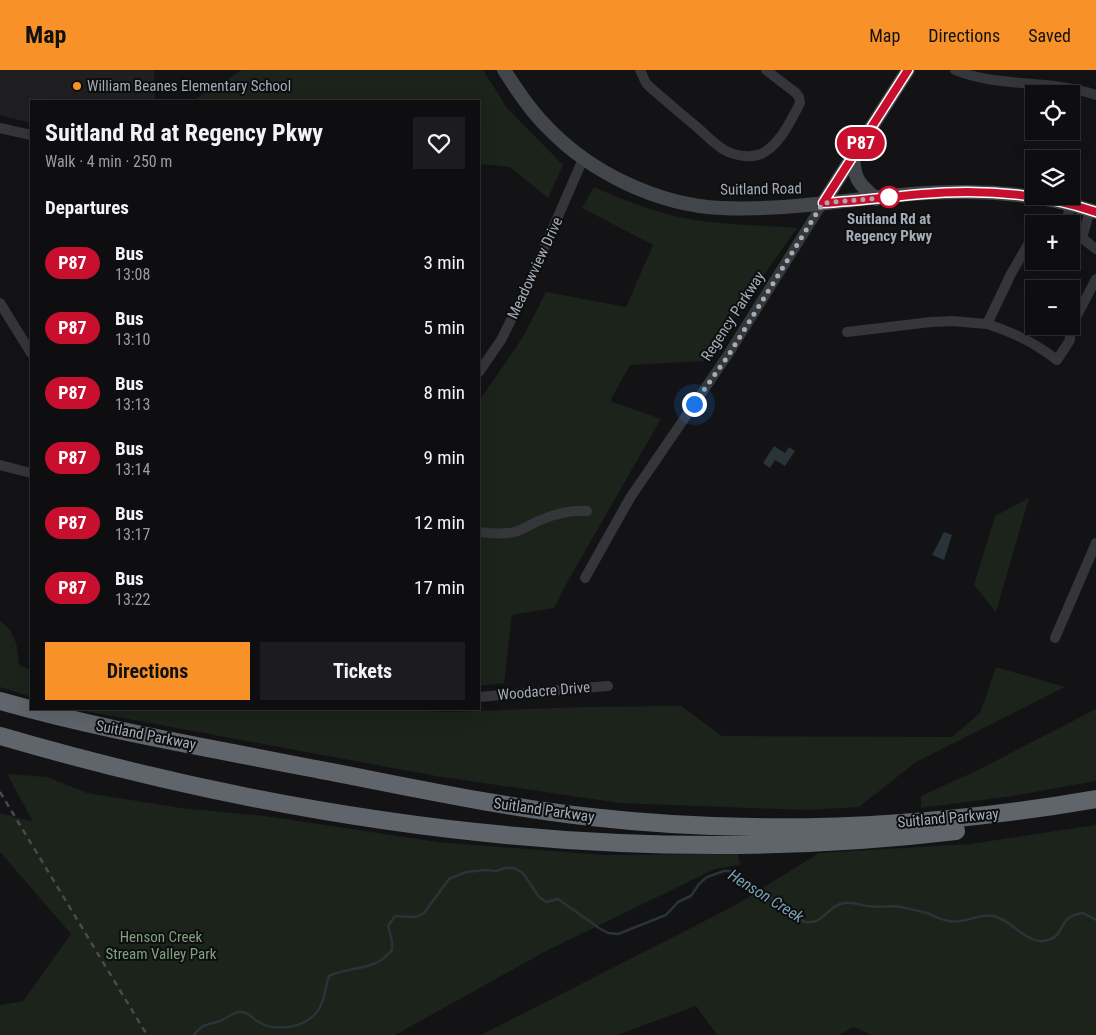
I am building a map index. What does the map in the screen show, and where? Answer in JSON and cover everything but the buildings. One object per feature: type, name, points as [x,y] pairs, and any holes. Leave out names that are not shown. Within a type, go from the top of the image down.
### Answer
[{"type":"highway","name":"Suitland Parkway","points":[[0,701],[30,709]]},
{"type":"highway","name":"Suitland Parkway","points":[[35,710],[97,726],[467,798],[631,821],[737,827],[879,825],[978,816],[1096,799]]},
{"type":"highway","name":"Suitland Parkway","points":[[0,736],[94,762],[294,805],[442,828],[570,840],[691,844],[814,842],[941,832],[1024,822],[1096,810]]},
{"type":"main road","name":"Suitland Road","points":[[504,70],[520,95],[547,128],[583,159],[638,188],[677,202],[720,208],[772,208],[965,192],[1025,196]]},
{"type":"main road","name":"Regency Parkway","points":[[823,203],[908,70]]},
{"type":"main road","points":[[852,156],[854,174],[864,188],[876,199]]},
{"type":"main road","name":"Suitland Road","points":[[1070,205],[1093,211]]},
{"type":"street","points":[[640,70],[646,83],[651,88],[714,142],[728,152],[743,156],[754,156],[762,154],[779,139],[800,103],[800,97],[796,93],[766,70]]},
{"type":"street","points":[[955,70],[979,78],[1060,86],[1096,95]]},
{"type":"street","points":[[0,128],[29,134]]},
{"type":"street","name":"Meadowview Drive","points":[[480,371],[501,340],[526,290],[583,159]]},
{"type":"street","name":"Regency Parkway","points":[[585,578],[630,498],[728,356],[823,203]]},
{"type":"street","points":[[1068,215],[1070,205]]},
{"type":"street","points":[[1093,211],[1082,238],[1096,248]]},
{"type":"street","points":[[986,324],[1025,250]]},
{"type":"street","points":[[847,332],[931,322],[952,321],[986,324],[1007,330],[1028,340],[1057,360],[1070,340],[1070,329],[1096,279]]},
{"type":"street","points":[[0,303],[30,351]]},
{"type":"street","points":[[0,465],[30,473]]},
{"type":"street","points":[[480,532],[513,533],[551,516],[573,510],[587,511]]},
{"type":"street","points":[[1055,638],[1096,543]]},
{"type":"street","name":"Woodacre Drive","points":[[480,697],[608,686]]},
{"type":"shaded area","name":"William Beanes Elementary School","points":[[0,70],[154,70],[155,100],[30,100],[30,123],[0,115]]},
{"type":"shaded area","points":[[774,446],[785,453],[789,447],[795,451],[785,466],[775,460],[770,468],[763,463]]},
{"type":"shaded area","points":[[944,532],[952,535],[944,560],[932,555]]},
{"type":"green space","points":[[242,70],[483,70],[507,108],[563,165],[548,198],[510,167],[480,164],[480,100],[194,100]]},
{"type":"green space","points":[[594,187],[635,204],[678,217],[722,223],[797,228],[703,361],[630,365],[610,401],[661,419],[554,608],[512,615],[504,683],[480,686],[480,400],[523,337],[546,292],[626,307],[653,245],[582,208]]},
{"type":"green space","points":[[1029,498],[996,612],[974,585],[995,516]]},
{"type":"green space","points":[[0,621],[13,635],[17,646],[19,665],[30,670],[30,697],[0,687]]},
{"type":"green space","points":[[996,667],[1065,687],[916,762],[859,807],[807,810],[619,803],[436,776],[79,710],[397,710],[450,712],[681,706],[722,736],[952,737],[980,713]]},
{"type":"green space","points":[[1096,709],[1096,781],[1012,796],[921,808],[921,796],[976,771]]},
{"type":"green space","name":"Henson Creek Stream Valley Park","points":[[7,774],[47,777],[87,793],[181,808],[265,816],[438,842],[604,855],[738,854],[740,865],[715,869],[546,951],[395,1035],[0,1035],[0,1005],[23,1001],[71,934],[0,852],[0,813],[33,822]]},
{"type":"green space","points":[[1096,825],[1096,1035],[871,1035],[854,1027],[839,1035],[717,1035],[696,1006],[617,1035],[481,1035],[734,906],[819,853],[970,844]]},
{"type":"waterway","name":"Henson Creek","points":[[194,1035],[204,1026],[238,1012],[246,1013],[264,1025],[273,1027],[290,1027],[307,1021],[321,1005],[329,976],[371,965],[385,957],[392,950],[388,926],[395,916],[413,917],[424,913],[449,879],[466,872],[514,868],[523,873],[539,897],[546,902],[558,899],[599,928],[608,933],[618,934],[666,915],[678,902],[691,896],[699,884],[707,877],[724,871],[730,871],[734,875],[734,880],[739,883],[761,890],[792,915],[806,922],[822,918],[839,904],[853,903],[871,907],[897,906],[955,922],[985,916],[997,917],[1025,935],[1043,941],[1056,936],[1068,918],[1074,915],[1083,913],[1096,920]]},
{"type":"railway","points":[[0,792],[147,1035]]},
{"type":"bus line","name":"P87","points":[[908,70],[823,203],[923,194],[1003,193],[1056,201],[1096,212]]},
{"type":"place","name":"William Beanes Elementary School","points":[[77,86]]},
{"type":"place","name":"Suitland Rd at Regency Pkwy","points":[[889,197]]},
{"type":"route","points":[[694,404],[728,356],[823,203],[892,197],[889,197]]}]
